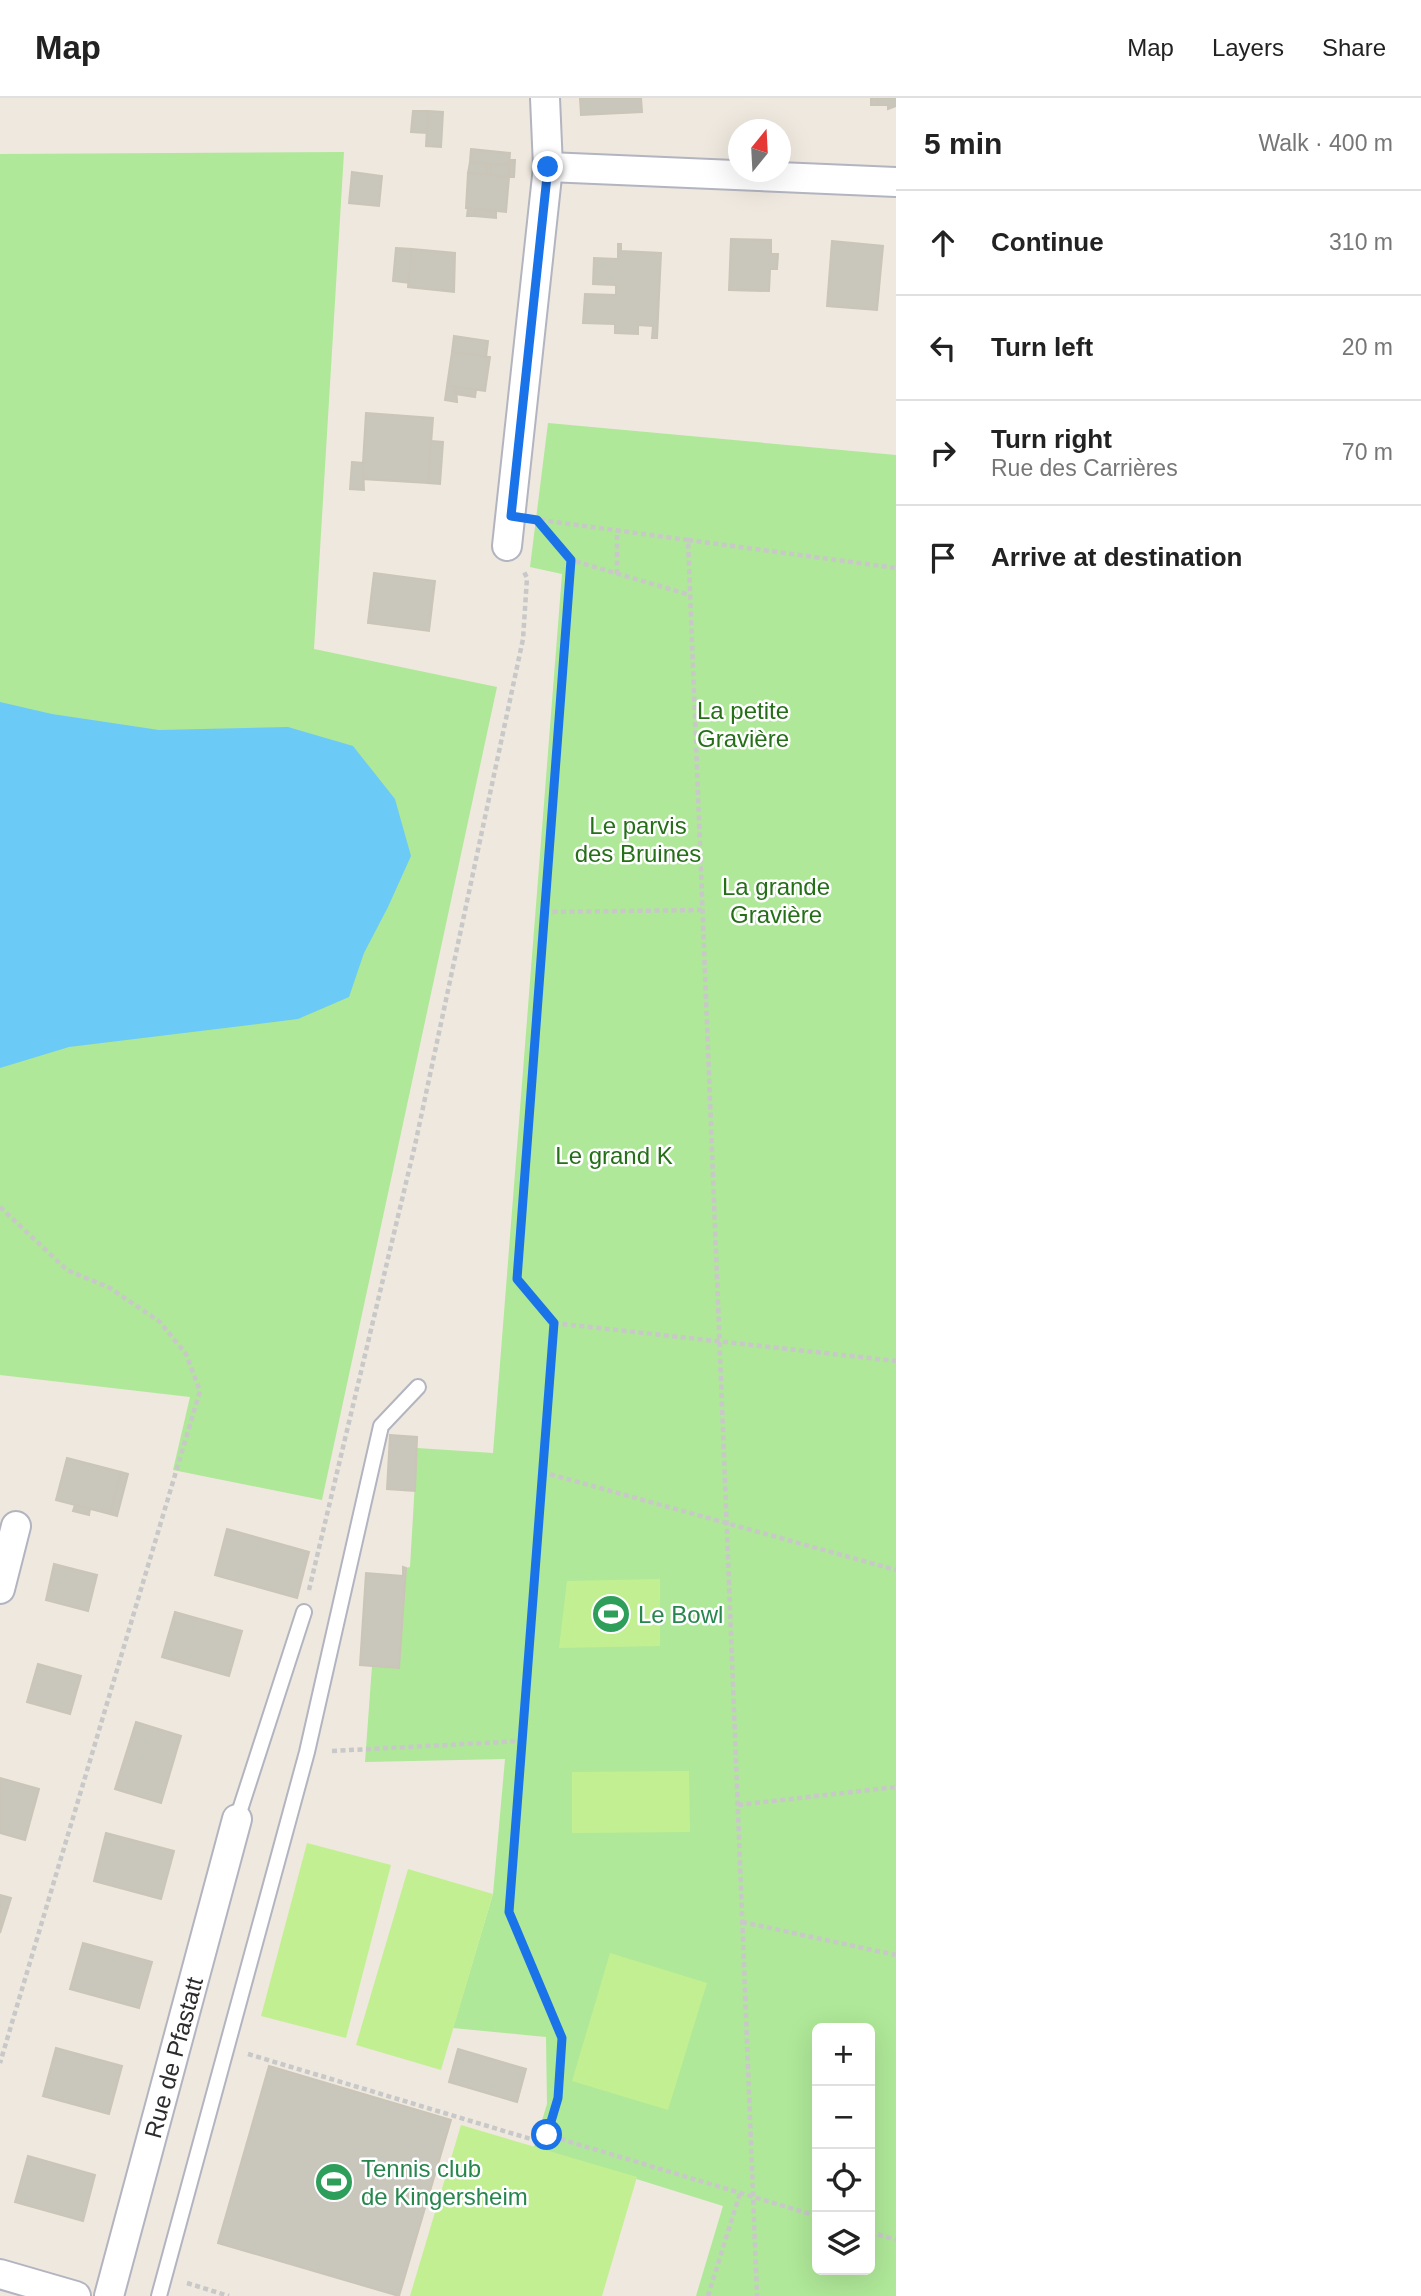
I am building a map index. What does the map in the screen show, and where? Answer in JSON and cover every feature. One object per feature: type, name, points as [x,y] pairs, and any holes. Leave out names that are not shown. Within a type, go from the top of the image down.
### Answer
[{"type":"street","points":[[507,546],[548,167],[545,98]]},
{"type":"street","points":[[548,167],[896,183]]},
{"type":"street","points":[[0,1589],[16,1526]]},
{"type":"street","name":"Rue de Pfastatt","points":[[109,2296],[237,1818]]},
{"type":"street","points":[[0,2274],[76,2296]]},
{"type":"lane","points":[[159,2296],[307,1752],[382,1426],[418,1387]]},
{"type":"lane","points":[[237,1818],[304,1612]]},
{"type":"path","points":[[690,595],[571,560],[537,520],[896,568]]},
{"type":"path","points":[[617,531],[617,574]]},
{"type":"path","points":[[688,540],[757,2296]]},
{"type":"path","points":[[304,1612],[415,1145],[523,639],[527,578],[507,546]]},
{"type":"path","points":[[571,560],[517,1279],[554,1323],[896,1361]]},
{"type":"path","points":[[544,912],[702,910]]},
{"type":"path","points":[[0,1208],[67,1270],[110,1288],[160,1322],[186,1354],[201,1391],[0,2063]]},
{"type":"path","points":[[227,2048],[544,2143],[558,2098],[562,2038],[509,1912],[554,1323]]},
{"type":"path","points":[[542,1472],[896,1570]]},
{"type":"path","points":[[307,1752],[522,1741]]},
{"type":"path","points":[[738,1805],[896,1787]]},
{"type":"path","points":[[742,1922],[896,1955]]},
{"type":"path","points":[[547,2135],[812,2215]]},
{"type":"path","points":[[708,2296],[740,2193]]},
{"type":"path","points":[[875,2233],[896,2239]]},
{"type":"green space","points":[[344,152],[314,649],[497,687],[322,1500],[173,1470],[190,1397],[0,1375],[0,154]]},
{"type":"green space","points":[[548,423],[896,455],[896,2296],[696,2296],[723,2206],[534,2147],[547,2104],[546,2037],[453,2028],[493,1894],[505,1759],[365,1762],[372,1666],[399,1667],[406,1568],[410,1567],[417,1448],[493,1453],[562,574],[530,567]]},
{"type":"green space","name":"Le Bowl","points":[[660,1579],[660,1646],[559,1648],[567,1581]]},
{"type":"green space","points":[[689,1771],[690,1832],[572,1833],[572,1772]]},
{"type":"green space","points":[[307,1843],[391,1865],[346,2038],[261,2016]]},
{"type":"green space","points":[[408,1869],[493,1894],[441,2070],[356,2045]]},
{"type":"green space","points":[[610,1953],[707,1983],[668,2110],[572,2081]]},
{"type":"green space","points":[[461,2125],[637,2177],[602,2296],[410,2296]]},
{"type":"water","points":[[0,702],[52,714],[159,730],[288,727],[353,746],[395,799],[411,856],[364,953],[349,997],[298,1019],[69,1047],[0,1068]]},
{"type":"building","points":[[580,98],[641,98],[642,112],[581,115]]},
{"type":"building","points":[[871,98],[878,98],[878,105],[871,105]]},
{"type":"building","points":[[878,98],[896,98],[896,106],[888,109],[888,105],[878,105]]},
{"type":"building","points":[[413,111],[428,111],[427,133],[411,132]]},
{"type":"building","points":[[428,111],[443,112],[441,147],[426,146]]},
{"type":"building","points":[[471,149],[510,153],[509,165],[470,162]]},
{"type":"building","points":[[510,160],[515,160],[514,177],[509,177]]},
{"type":"building","points":[[470,162],[487,164],[486,175],[468,173]]},
{"type":"building","points":[[487,164],[491,164],[491,175],[486,175]]},
{"type":"building","points":[[491,164],[509,165],[509,177],[491,175]]},
{"type":"building","points":[[352,172],[382,176],[379,206],[349,203]]},
{"type":"building","points":[[468,173],[509,177],[506,212],[466,208]]},
{"type":"building","points":[[468,208],[475,209],[475,216],[467,216]]},
{"type":"building","points":[[475,209],[496,211],[496,218],[475,216]]},
{"type":"building","points":[[731,239],[771,240],[771,254],[778,254],[777,269],[770,269],[769,291],[729,290]]},
{"type":"building","points":[[832,241],[883,246],[877,310],[827,306]]},
{"type":"building","points":[[618,244],[621,244],[621,251],[661,253],[657,338],[652,338],[653,326],[638,325],[638,334],[615,333],[615,324],[583,323],[585,294],[616,295],[616,285],[593,284],[594,258],[618,259]]},
{"type":"building","points":[[396,248],[412,249],[409,283],[393,281]]},
{"type":"building","points":[[412,249],[455,253],[454,292],[408,287]]},
{"type":"building","points":[[454,336],[488,341],[486,357],[452,352]]},
{"type":"building","points":[[452,352],[490,357],[485,391],[447,386]]},
{"type":"building","points":[[447,386],[456,387],[457,402],[445,400]]},
{"type":"building","points":[[456,387],[476,390],[475,397],[455,394]]},
{"type":"building","points":[[366,413],[433,418],[428,483],[362,479]]},
{"type":"building","points":[[431,441],[443,442],[440,484],[428,483]]},
{"type":"building","points":[[352,462],[363,463],[364,490],[350,489]]},
{"type":"building","points":[[374,573],[435,581],[429,631],[368,623]]},
{"type":"building","points":[[390,1435],[417,1437],[415,1491],[387,1489]]},
{"type":"building","points":[[67,1458],[121,1472],[110,1514],[56,1500]]},
{"type":"building","points":[[121,1472],[128,1474],[117,1516],[110,1514]]},
{"type":"building","points":[[75,1505],[90,1509],[89,1515],[73,1511]]},
{"type":"building","points":[[227,1529],[309,1552],[297,1598],[215,1575]]},
{"type":"building","points":[[54,1564],[97,1575],[88,1611],[46,1600]]},
{"type":"building","points":[[403,1567],[406,1568],[399,1668],[360,1665],[366,1573],[403,1576]]},
{"type":"building","points":[[175,1612],[242,1631],[229,1676],[162,1657]]},
{"type":"building","points":[[38,1664],[81,1676],[70,1714],[27,1702]]},
{"type":"building","points":[[136,1722],[181,1736],[161,1803],[115,1789]]},
{"type":"building","points":[[0,1778],[39,1789],[25,1840],[0,1833]]},
{"type":"building","points":[[106,1833],[174,1851],[161,1899],[94,1881]]},
{"type":"building","points":[[0,1895],[11,1898],[0,1933]]},
{"type":"building","points":[[83,1943],[152,1962],[139,2008],[70,1989]]},
{"type":"building","points":[[56,2048],[122,2066],[109,2114],[43,2096]]},
{"type":"building","points":[[458,2049],[526,2069],[517,2102],[449,2082]]},
{"type":"building","name":"Tennis club de Kingersheim","points":[[269,2066],[451,2120],[399,2296],[218,2243]]},
{"type":"building","points":[[28,2156],[95,2175],[83,2221],[15,2202]]},
{"type":"place","name":"Le Bowl","points":[[611,1614]]},
{"type":"place","name":"Tennis club de Kingersheim","points":[[334,2182]]},
{"type":"route","points":[[547,2135],[558,2098],[562,2038],[509,1912],[554,1323],[517,1279],[571,560],[537,520],[511,516],[548,167]]},
{"type":"park label","name":"La petite Gravière","points":[[743,724]]},
{"type":"park label","name":"Le parvis des Bruines","points":[[638,839]]},
{"type":"park label","name":"La grande Gravière","points":[[776,900]]},
{"type":"park label","name":"Le grand K","points":[[614,1155]]}]
